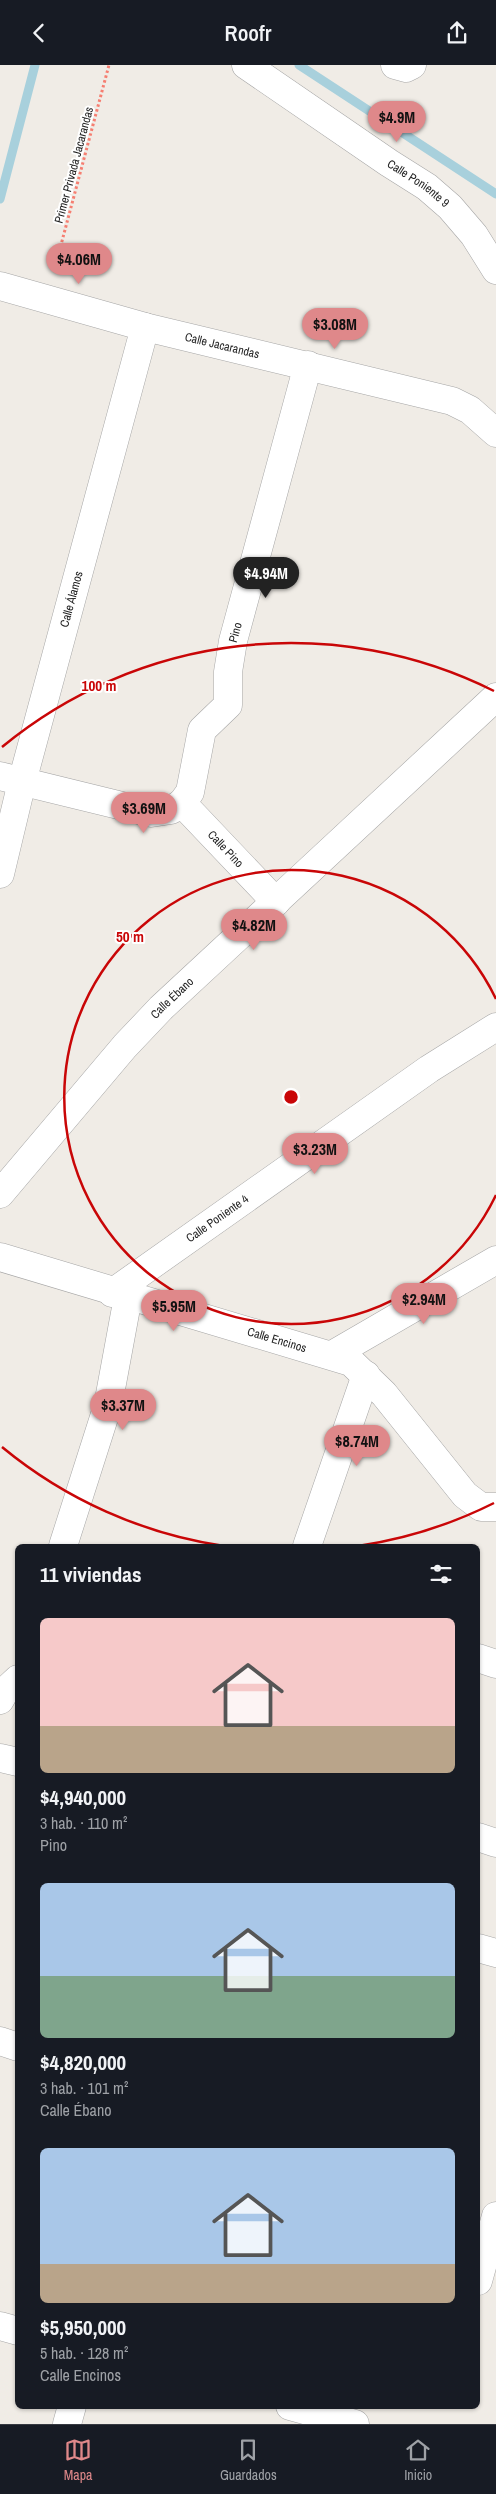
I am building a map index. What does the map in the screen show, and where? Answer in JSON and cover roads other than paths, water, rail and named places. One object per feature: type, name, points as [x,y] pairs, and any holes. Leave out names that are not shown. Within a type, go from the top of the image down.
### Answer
[{"type":"street","name":"Calle Poniente 9","points":[[246,65],[427,187],[450,207],[474,235],[496,270]]},
{"type":"street","name":"Calle Jacarandas","points":[[0,286],[145,327],[452,401],[470,410],[496,433]]},
{"type":"street","name":"Calle Álamos","points":[[0,873],[11,779],[145,327]]},
{"type":"street","name":"Pino","points":[[182,803],[190,792],[202,730],[228,705],[228,672],[233,641],[308,365]]},
{"type":"street","name":"Calle Ébano","points":[[0,1194],[125,1046],[161,1008],[496,697]]},
{"type":"street","points":[[11,779],[151,813],[171,810],[182,803]]},
{"type":"street","name":"Calle Pino","points":[[182,803],[276,902]]},
{"type":"street","name":"Calle Poniente 4","points":[[120,1295],[429,1069],[496,1027]]},
{"type":"street","name":"Calle Encinos","points":[[0,1257],[120,1295],[351,1362],[384,1394],[465,1495],[481,1507],[496,1507]]},
{"type":"street","points":[[332,1355],[496,1260]]},
{"type":"street","points":[[70,1544],[108,1405],[120,1295]]},
{"type":"street","points":[[308,1544],[366,1375]]},
{"type":"street","points":[[480,1659],[496,1664]]},
{"type":"street","points":[[0,1700],[5,1691],[15,1682]]},
{"type":"street","points":[[0,1757],[15,1761]]},
{"type":"street","points":[[480,1838],[496,1843]]},
{"type":"street","points":[[480,1949],[496,1953]]},
{"type":"street","points":[[0,2041],[15,2046]]},
{"type":"street","points":[[480,2274],[496,2216]]},
{"type":"street","points":[[480,2281],[496,2284]]},
{"type":"street","points":[[0,2326],[15,2330]]},
{"type":"street","points":[[67,2424],[71,2409]]},
{"type":"street","points":[[301,2409],[355,2424]]},
{"type":"waterway","points":[[0,199],[35,65]]},
{"type":"waterway","points":[[299,65],[496,194]]}]
